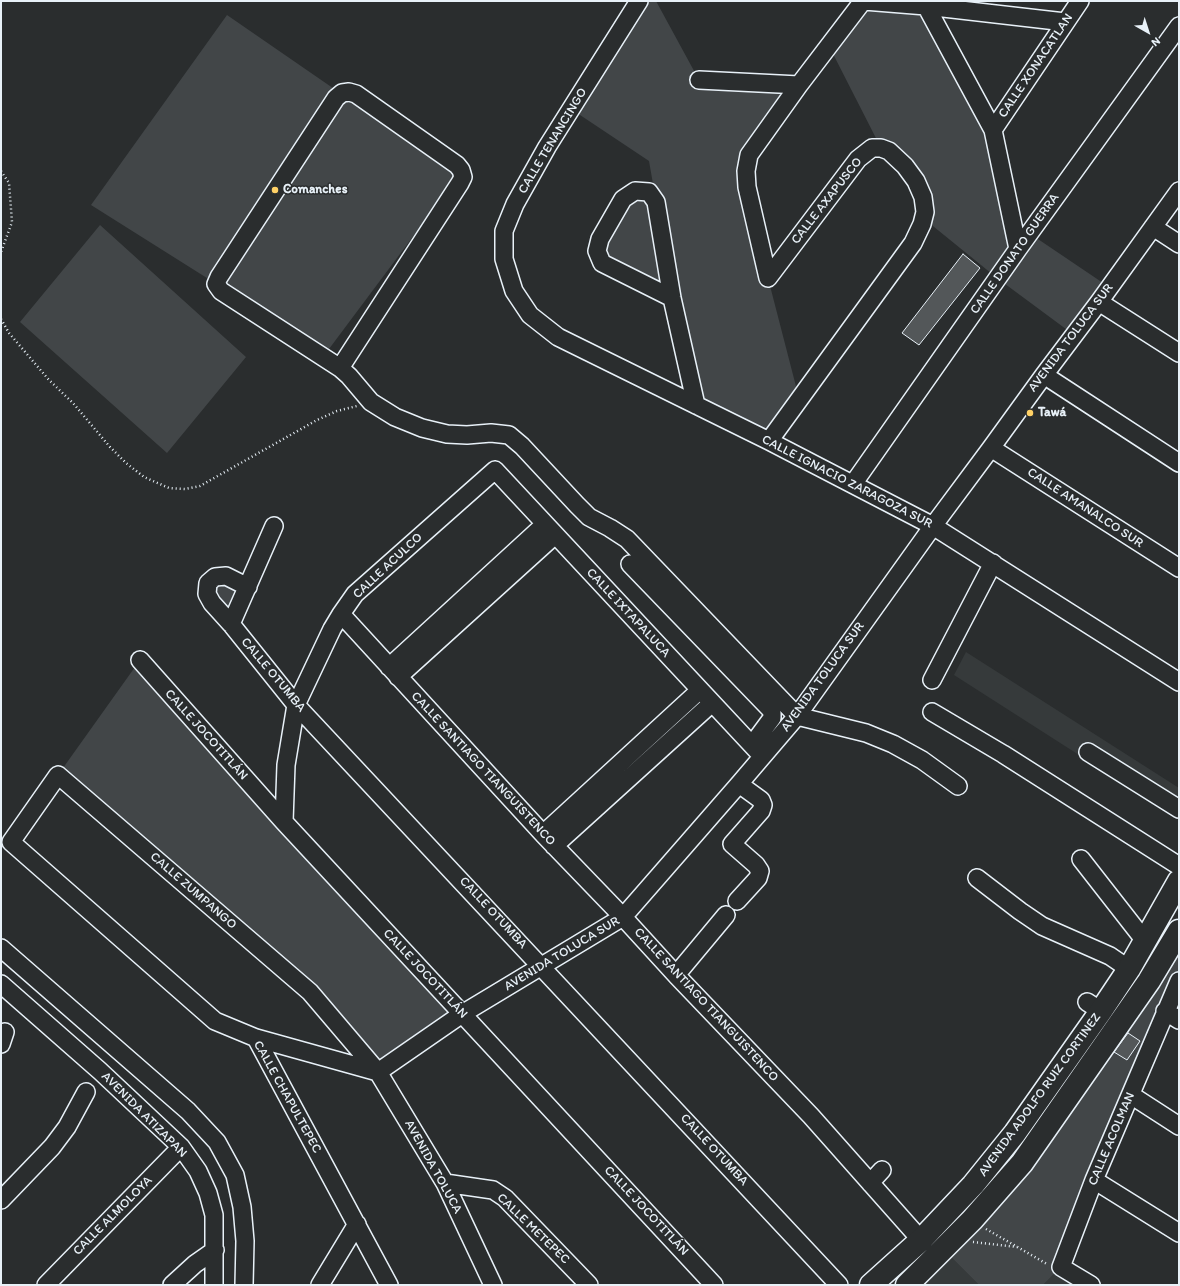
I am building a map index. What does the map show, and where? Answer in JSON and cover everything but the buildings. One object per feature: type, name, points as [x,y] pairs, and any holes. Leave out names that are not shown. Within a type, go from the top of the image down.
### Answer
[{"type":"main road","name":"AVENIDA ADOLFO RUIZ CORTINEZ","points":[[871,1285],[921,1240],[973,1185],[1015,1133],[1094,1007],[1129,969],[1179,881]]},
{"type":"main road","name":"AVENIDA ADOLFO RUIZ CORTINEZ","points":[[912,1282],[972,1220],[1022,1163],[1149,981],[1179,931]]},
{"type":"main road","points":[[1004,1147],[1022,1163]]},
{"type":"street","name":"CALLE TENANCINGO","points":[[514,291],[504,259],[504,231],[515,204],[548,147],[639,1]]},
{"type":"street","points":[[864,1],[926,6],[1065,22]]},
{"type":"street","name":"CALLE AXAPUSCO","points":[[769,440],[913,243],[922,224],[925,212],[923,197],[916,181],[905,166],[889,151],[881,148],[872,148],[858,159],[768,278],[747,186],[746,171],[749,155],[799,85],[864,1]]},
{"type":"street","name":"CALLE XONACATLAN","points":[[992,130],[1080,1]]},
{"type":"street","points":[[926,6],[992,130],[1018,249]]},
{"type":"street","name":"CALLE DONATO GUERRA","points":[[853,484],[1018,249],[1179,26]]},
{"type":"street","points":[[699,80],[799,85]]},
{"type":"street","points":[[340,368],[463,177],[461,170],[457,165],[356,94],[349,92],[342,93],[336,98],[218,277],[216,284],[221,291],[340,368],[349,376],[371,402],[395,417],[422,428],[447,434],[467,435],[490,433],[509,435],[522,446],[589,517],[627,539],[797,716],[866,733],[893,744],[922,760],[958,786]]},
{"type":"street","name":"AVENIDA TOLUCA SUR","points":[[378,1072],[462,1014],[541,965],[623,917],[740,784],[757,751],[797,716],[933,526],[1099,302],[1179,191]]},
{"type":"street","points":[[672,298],[613,269],[602,262],[597,251],[600,239],[623,199],[635,192],[649,192],[656,202],[672,298],[696,405]]},
{"type":"street","points":[[1153,227],[1179,244]]},
{"type":"street","name":"CALLE IGNACIO ZARAGOZA SUR","points":[[514,291],[530,315],[558,336],[769,440],[933,526],[1179,682]]},
{"type":"street","points":[[1099,302],[1179,354]]},
{"type":"street","points":[[1044,375],[1179,464]]},
{"type":"street","name":"CALLE AMANALCO SUR","points":[[991,448],[1179,568]]},
{"type":"street","name":"CALLE IXTAPALUCA","points":[[495,470],[757,751]]},
{"type":"street","name":"CALLE ACULCO","points":[[284,822],[286,765],[296,704],[332,629],[355,594],[495,470]]},
{"type":"street","points":[[231,624],[274,526]]},
{"type":"street","points":[[394,672],[550,530]]},
{"type":"street","points":[[932,680],[993,563]]},
{"type":"street","points":[[630,564],[770,709],[772,718],[757,751]]},
{"type":"street","name":"CALLE OTUMBA","points":[[248,587],[226,576],[215,577],[208,583],[207,594],[212,603],[296,704],[839,1285]]},
{"type":"street","name":"CALLE SANTIAGO TIANGUISTENCO","points":[[341,614],[554,846],[623,917],[676,975],[815,1111],[870,1184],[921,1240]]},
{"type":"street","name":"CALLE JOCOTITLÁN","points":[[140,660],[284,822],[714,1285]]},
{"type":"street","points":[[543,834],[700,690]]},
{"type":"street","points":[[554,846],[712,703]]},
{"type":"street","points":[[932,712],[1003,754],[1179,866]]},
{"type":"street","points":[[1088,752],[1179,809]]},
{"type":"street","name":"CALLE ZUMPANGO","points":[[11,842],[58,776],[310,992],[378,1072]]},
{"type":"street","points":[[737,901],[758,878],[760,871],[756,865],[732,844],[761,811],[763,805],[761,800],[740,784]]},
{"type":"street","name":"CALLE CHAPULTEPEC","points":[[11,842],[215,1021],[256,1038],[389,1285]]},
{"type":"street","points":[[1081,859],[1145,941]]},
{"type":"street","points":[[977,878],[1042,926],[1110,956],[1129,969]]},
{"type":"street","points":[[676,975],[726,915]]},
{"type":"street","points":[[1,948],[188,1111],[217,1142],[235,1175],[242,1207],[245,1241],[244,1285]]},
{"type":"street","name":"CALLE ACOLMAN","points":[[1061,1267],[1094,1180],[1131,1095],[1172,1015],[1179,981]]},
{"type":"street","name":"AVENIDA ATIZAPAN","points":[[1,984],[100,1071],[181,1147],[198,1171],[208,1193],[214,1215],[214,1285]]},
{"type":"street","points":[[256,1038],[378,1072]]},
{"type":"street","name":"AVENIDA TOLUCA","points":[[378,1072],[445,1183],[494,1285]]},
{"type":"street","points":[[1,1200],[52,1146],[67,1127],[86,1092]]},
{"type":"street","points":[[1131,1095],[1179,1126]]},
{"type":"street","name":"CALLE ALMOLOYA","points":[[46,1285],[181,1147]]},
{"type":"street","points":[[870,1184],[882,1170]]},
{"type":"street","points":[[1094,1180],[1179,1233]]},
{"type":"street","name":"CALLE METEPEC","points":[[445,1183],[493,1190],[505,1198],[589,1285]]},
{"type":"street","points":[[320,1285],[357,1224]]},
{"type":"street","points":[[172,1285],[195,1264],[215,1250]]},
{"type":"street","points":[[1061,1267],[1091,1285]]},
{"type":"path","points":[[1,171],[10,183],[12,222],[1,252]]},
{"type":"path","points":[[1,319],[9,333],[49,380],[73,403],[110,447],[126,463],[144,477],[169,488],[185,489],[200,486],[317,420],[337,411],[371,402]]},
{"type":"path","points":[[972,1220],[1053,1267],[1061,1267]]},
{"type":"path","points":[[952,1240],[1018,1248]]},
{"type":"shaded area","points":[[636,1],[656,1],[699,80],[799,85],[749,155],[768,278],[799,398],[769,441],[696,405],[672,298],[597,251],[635,191],[656,201],[649,161],[571,109]]},
{"type":"shaded area","points":[[863,1],[926,6],[993,130],[1018,249],[1029,233],[1109,287],[1074,335],[997,278],[923,218],[923,197],[881,148],[829,46]]},
{"type":"shaded area","name":"Comanches","points":[[227,15],[459,175],[326,353],[91,205]]},
{"type":"shaded area","points":[[100,225],[246,357],[167,453],[20,322]]},
{"type":"shaded area","points":[[208,583],[248,587],[231,624]]},
{"type":"shaded area","points":[[966,652],[1179,788],[1179,819],[954,675]]},
{"type":"shaded area","points":[[140,660],[462,1014],[378,1072],[310,991],[58,775]]},
{"type":"shaded area","points":[[1179,931],[1179,981],[1061,1267],[1043,1285],[979,1285],[943,1249],[972,1220]]},
{"type":"shaded area","points":[[943,1249],[979,1285],[914,1285]]},
{"type":"shaded area","points":[[1061,1267],[1091,1285],[1043,1285]]},
{"type":"place","name":"Comanches","points":[[275,190]]},
{"type":"place","name":"Tawá","points":[[1030,413]]}]
